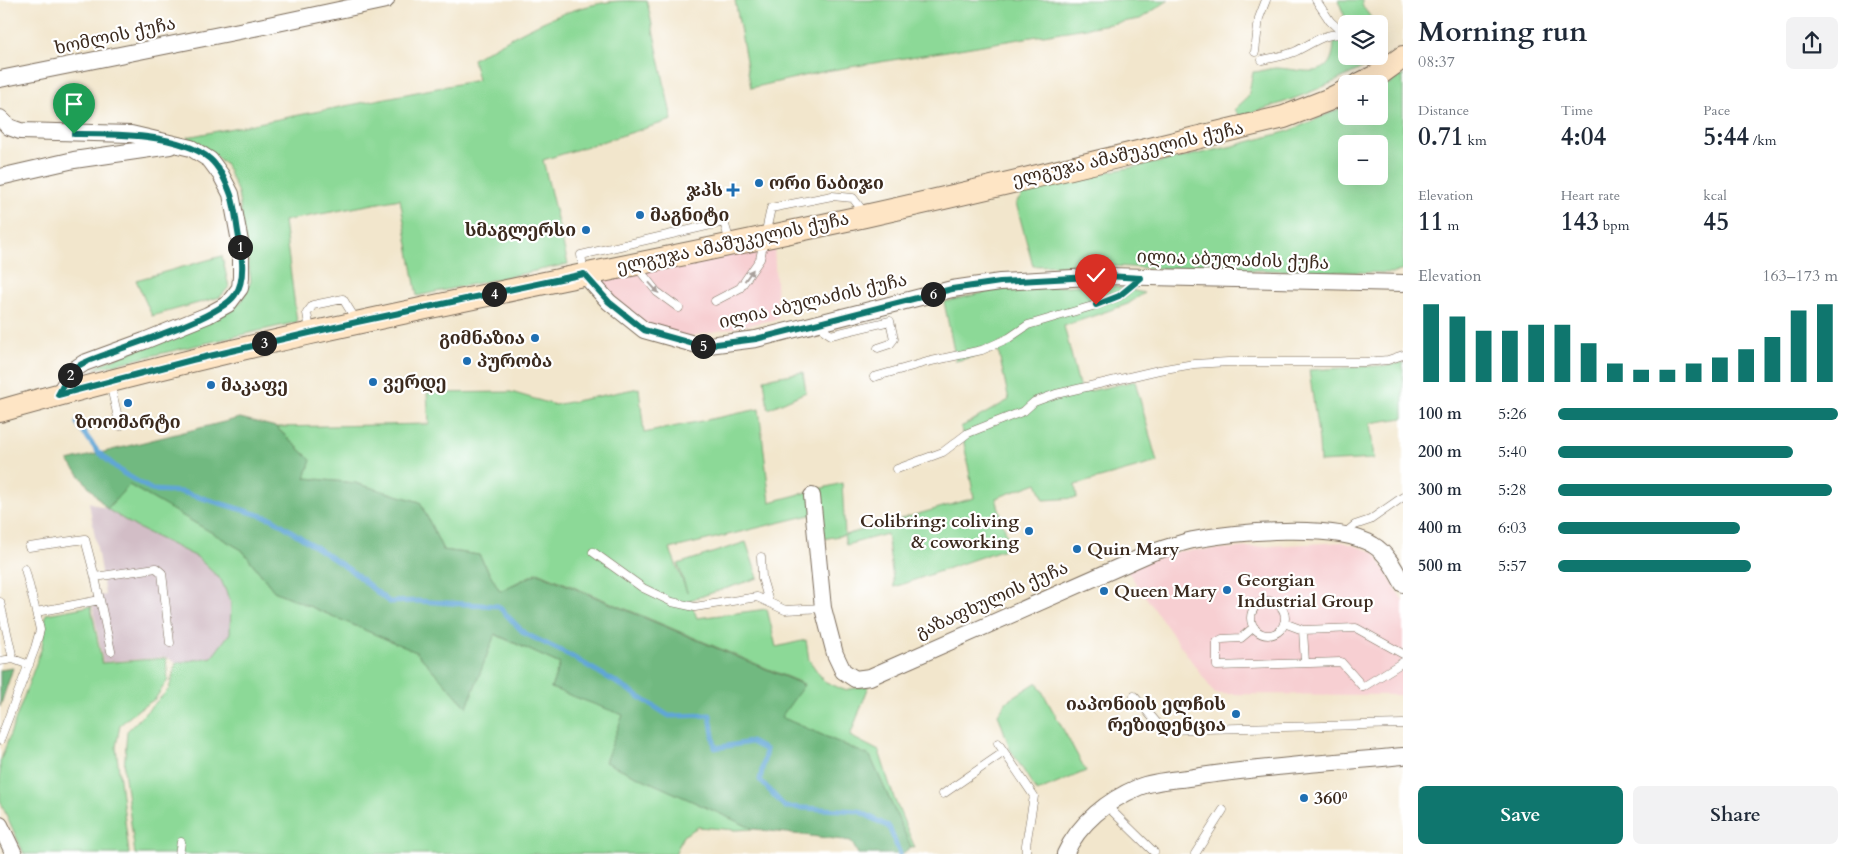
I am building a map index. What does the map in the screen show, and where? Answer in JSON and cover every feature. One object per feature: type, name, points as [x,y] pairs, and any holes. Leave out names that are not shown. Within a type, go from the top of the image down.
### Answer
[{"type":"main road","points":[[1378,75],[1401,58]]},
{"type":"main road","name":"ელგუჯა ამაშუკელის ქუჩა","points":[[0,410],[192,360],[310,332],[866,215],[1284,117],[1338,95]]},
{"type":"street","name":"ხომლის ქუჩა","points":[[0,79],[259,28],[386,0]]},
{"type":"street","points":[[0,118],[9,127],[20,131],[131,134],[181,144],[210,160],[231,194],[240,247],[241,277],[240,288],[228,304],[208,315],[144,341],[84,362],[67,378],[58,395]]},
{"type":"street","points":[[0,177],[74,160],[181,144]]},
{"type":"street","name":"ილია აბულაძის ქუჩა","points":[[584,274],[609,302],[644,330],[701,346],[756,339],[952,289],[1000,282],[1108,276],[1402,284]]},
{"type":"street","name":"გაზაფხულის ქუჩა","points":[[812,496],[823,608],[843,671],[855,679],[870,677],[1123,564],[1192,540],[1254,532],[1327,532],[1359,538],[1376,546],[1393,567],[1403,584]]},
{"type":"street","points":[[1065,854],[1071,841],[1081,828],[1108,806],[1141,786],[1219,773],[1403,756]]},
{"type":"street","points":[[0,825],[14,854]]},
{"type":"lane","points":[[1255,52],[1260,18],[1266,0]]},
{"type":"lane","points":[[1316,0],[1330,22],[1338,29]]},
{"type":"lane","points":[[1262,60],[1296,51],[1323,36],[1338,34]]},
{"type":"lane","points":[[1388,58],[1401,58]]},
{"type":"lane","points":[[584,274],[581,255],[724,222],[731,244]]},
{"type":"lane","points":[[716,300],[740,288],[760,259],[766,236]]},
{"type":"lane","points":[[634,263],[657,292],[679,308]]},
{"type":"lane","points":[[874,377],[982,350],[1009,338],[1028,325],[1096,305],[1119,296],[1141,278]]},
{"type":"lane","points":[[822,322],[826,331],[831,335],[890,322],[894,339],[890,344],[878,348]]},
{"type":"lane","points":[[898,469],[943,452],[968,433],[1024,411],[1034,402],[1056,394],[1160,370],[1194,364],[1228,362],[1365,362],[1388,360],[1403,355]]},
{"type":"lane","points":[[110,381],[120,426]]},
{"type":"lane","points":[[1343,535],[1355,525],[1370,520],[1403,497]]},
{"type":"lane","points":[[29,547],[85,539],[111,651]]},
{"type":"lane","points":[[593,552],[643,588],[672,602],[695,606],[757,597],[785,610],[823,608]]},
{"type":"lane","points":[[761,557],[762,578],[769,602]]},
{"type":"lane","points":[[0,740],[29,666],[40,630],[25,569]]},
{"type":"lane","points":[[95,578],[159,569],[162,573],[170,643]]},
{"type":"lane","points":[[36,612],[100,600]]},
{"type":"lane","points":[[0,602],[13,659]]},
{"type":"lane","points":[[1261,603],[1277,604],[1284,612],[1284,623],[1278,632],[1268,635],[1257,631],[1254,627],[1251,616],[1253,610],[1261,603]]},
{"type":"lane","points":[[1284,623],[1303,630],[1356,628],[1403,654]]},
{"type":"lane","points":[[1254,627],[1241,638],[1222,639],[1217,642],[1218,666],[1341,662],[1363,687],[1403,662]]},
{"type":"lane","points":[[1303,630],[1305,663]]},
{"type":"lane","points":[[0,661],[13,659],[29,666]]},
{"type":"lane","points":[[1134,696],[1163,730],[1403,724]]},
{"type":"lane","points":[[998,744],[1034,796],[1026,854]]},
{"type":"lane","points":[[943,794],[1004,752]]},
{"type":"lane","points":[[1108,806],[1154,852]]},
{"type":"lane","points":[[1195,854],[1223,810]]},
{"type":"lane","points":[[179,854],[182,842]]},
{"type":"shaded area","points":[[774,246],[778,319],[688,337],[650,328],[618,302],[598,278]]},
{"type":"shaded area","points":[[89,502],[107,509],[136,527],[197,557],[221,580],[231,603],[230,633],[212,658],[176,663],[166,657],[103,662],[91,597],[105,595]]},
{"type":"shaded area","points":[[1343,542],[1374,552],[1403,601],[1403,697],[1399,695],[1215,694],[1125,568],[1180,551]]},
{"type":"green space","points":[[735,0],[1169,0],[1140,19],[826,71],[751,88]]},
{"type":"green space","points":[[1338,0],[1362,0],[1362,5],[1369,15],[1344,15]]},
{"type":"green space","points":[[613,1],[647,1],[672,120],[543,160],[568,264],[417,296],[400,199],[284,221],[297,322],[94,369],[103,363],[210,319],[242,301],[251,281],[238,193],[225,163],[187,137],[478,80],[473,59],[538,24],[589,6]]},
{"type":"green space","points":[[1334,42],[1338,42],[1338,65],[1364,65],[1364,67],[1348,75],[1338,75],[1338,80],[1288,101],[1240,116],[1234,110],[1248,97],[1253,72],[1276,68],[1306,71],[1323,69],[1328,64],[1332,55]]},
{"type":"green space","points":[[1403,75],[1403,270],[1394,273],[1148,268],[1095,265],[1033,266],[1016,203],[1024,193],[1063,180],[1161,162],[1289,131],[1338,110],[1338,125],[1388,125],[1388,84]]},
{"type":"green space","points":[[222,256],[229,287],[220,297],[152,316],[136,280]]},
{"type":"green space","points":[[1104,284],[1144,293],[1128,304],[1064,326],[1081,393],[1135,381],[1157,462],[1075,485],[1077,498],[1044,500],[1037,483],[996,498],[1010,547],[894,587],[887,534],[846,545],[844,535],[823,539],[819,513],[670,549],[687,592],[678,564],[746,542],[758,578],[690,600],[697,618],[767,609],[776,647],[806,640],[809,660],[824,681],[844,690],[869,686],[850,736],[879,751],[894,798],[915,848],[911,847],[870,756],[781,717],[804,684],[538,572],[500,591],[479,555],[443,550],[420,502],[355,483],[305,478],[311,460],[276,427],[429,424],[427,393],[511,392],[555,405],[639,388],[644,433],[759,409],[770,502],[842,483],[845,535],[974,498],[961,427],[1009,400],[998,350],[956,361],[944,302],[995,290]]},
{"type":"green space","points":[[1403,362],[1403,418],[1370,423],[1374,459],[1320,462],[1319,441],[1309,370],[1391,365]]},
{"type":"green space","points":[[803,372],[806,392],[768,409],[764,379]]},
{"type":"green space","points":[[240,418],[276,427],[311,460],[305,478],[355,483],[420,502],[443,550],[479,555],[500,591],[538,573],[804,685],[781,717],[870,756],[911,847],[902,854],[858,854],[851,841],[754,829],[605,762],[623,715],[551,688],[560,664],[495,634],[467,707],[416,652],[274,591],[242,550],[129,485],[107,509],[68,461]]},
{"type":"green space","points":[[129,485],[242,550],[274,591],[416,652],[467,707],[494,634],[560,664],[551,688],[624,715],[606,762],[754,829],[735,830],[698,827],[683,836],[675,854],[135,854],[124,770],[127,731],[169,689],[176,663],[212,657],[230,633],[231,603],[221,580],[197,557],[136,527],[107,509]]},
{"type":"green space","points":[[91,606],[102,663],[166,658],[168,680],[155,699],[139,709],[120,725],[116,747],[129,854],[24,854],[0,801],[0,762],[42,647],[46,614]]},
{"type":"green space","points":[[13,668],[0,707],[0,670]]},
{"type":"green space","points":[[1037,682],[1086,771],[1037,792],[1010,749],[998,714],[1007,701]]},
{"type":"waterway","points":[[77,423],[98,452],[123,473],[152,490],[182,492],[273,519],[353,572],[389,602],[417,601],[498,606],[524,633],[569,655],[669,716],[710,715],[715,748],[751,742],[766,750],[760,780],[785,807],[859,811],[889,827],[900,854]]},
{"type":"place","name":"ორი ნაბიჯი","points":[[759,183]]},
{"type":"place","name":"ჯპს","points":[[733,190]]},
{"type":"place","name":"მაგნიტი","points":[[640,215]]},
{"type":"place","name":"სმაგლერსი","points":[[586,230]]},
{"type":"place","name":"გიმნაზია","points":[[535,338]]},
{"type":"place","name":"პურობა","points":[[467,361]]},
{"type":"place","name":"ვერდე","points":[[373,382]]},
{"type":"place","name":"მაკაფე","points":[[211,385]]},
{"type":"place","name":"ზოომარტი","points":[[128,403]]},
{"type":"place","name":"Colibring: coliving & coworking","points":[[1029,531]]},
{"type":"place","name":"Quin Mary","points":[[1077,549]]},
{"type":"place","name":"Georgian Industrial Group","points":[[1227,590]]},
{"type":"place","name":"Queen Mary","points":[[1104,591]]},
{"type":"place","name":"იაპონიის ელჩის რეზიდენცია","points":[[1236,714]]},
{"type":"place","name":"360⁰","points":[[1304,798]]},
{"type":"route","points":[[74,134],[131,134],[181,144],[210,160],[231,194],[240,247],[241,277],[240,288],[228,304],[208,315],[144,341],[84,362],[67,378],[58,395],[192,360],[357,322],[584,274],[609,302],[644,330],[701,346],[756,339],[952,289],[1000,282],[1108,276],[1141,278],[1119,296],[1096,305]]}]
